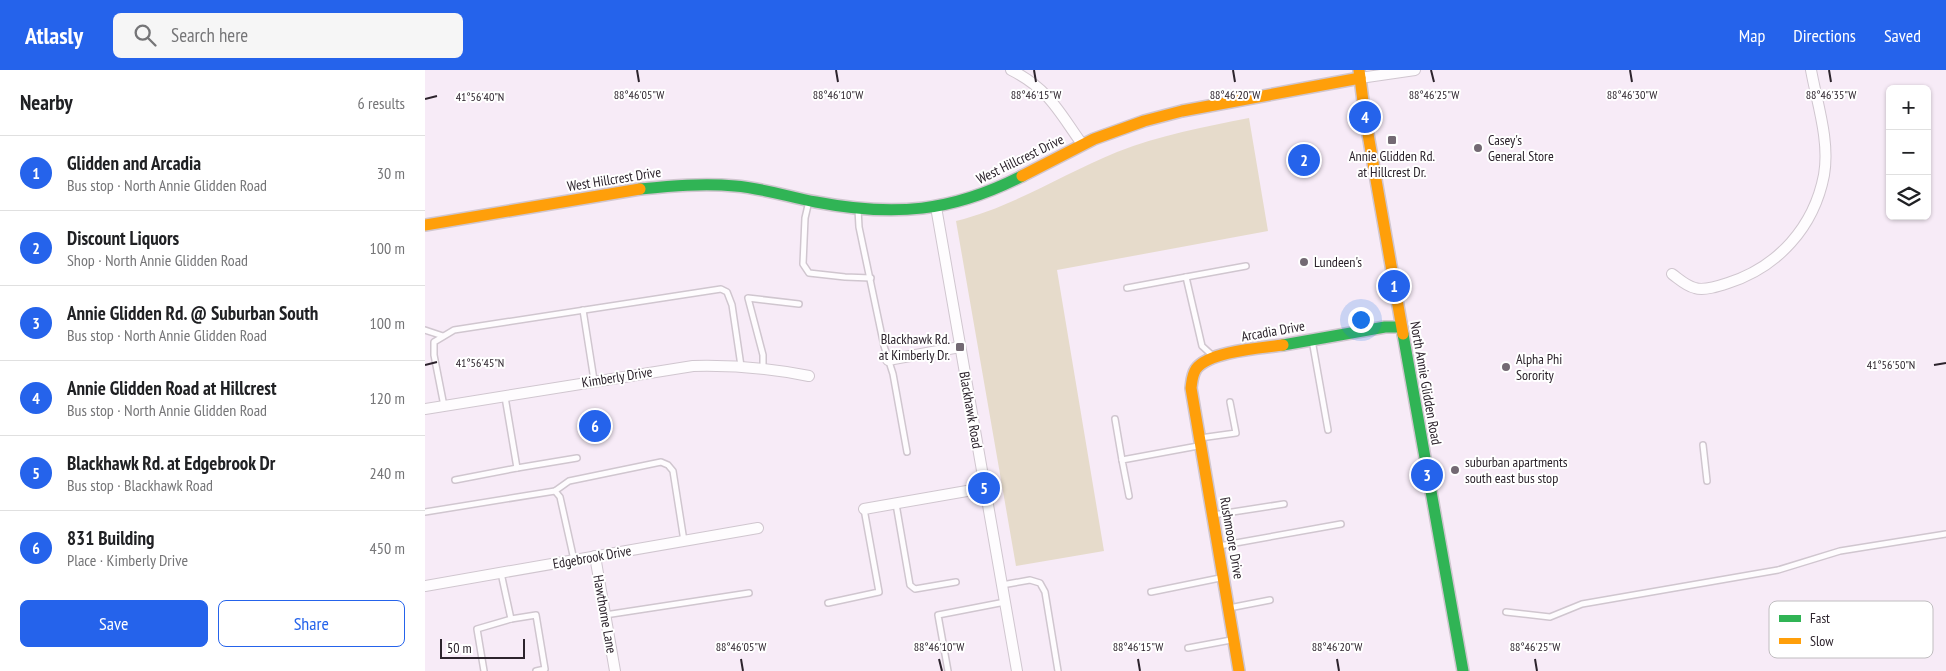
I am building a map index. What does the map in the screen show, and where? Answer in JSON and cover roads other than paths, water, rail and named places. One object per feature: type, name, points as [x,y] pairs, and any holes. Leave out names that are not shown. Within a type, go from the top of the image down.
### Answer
[{"type":"street","points":[[1011,70],[1030,81],[1051,99],[1082,144]]},
{"type":"street","name":"West Hillcrest Drive","points":[[425,225],[664,186],[692,184],[740,186],[858,208],[899,210],[936,207],[983,195],[1010,183],[1082,144],[1119,129],[1182,110],[1360,74],[1415,70]]},
{"type":"street","points":[[1673,274],[1696,289],[1733,281],[1768,264],[1789,247],[1801,231],[1809,217],[1819,191],[1824,174],[1825,159],[1822,129],[1811,70]]},
{"type":"street","name":"North Annie Glidden Road","points":[[1360,74],[1365,117],[1401,327],[1463,671]]},
{"type":"street","name":"Blackhawk Road","points":[[936,207],[1017,671]]},
{"type":"street","name":"Arcadia Drive","points":[[1195,410],[1191,388],[1194,372],[1197,367],[1215,358],[1385,327],[1401,327]]},
{"type":"street","points":[[888,360],[960,347]]},
{"type":"street","name":"Kimberly Drive","points":[[425,409],[505,397],[594,380],[693,366],[724,365],[763,368],[809,376]]},
{"type":"street","name":"Rushmoore Drive","points":[[1195,410],[1239,671]]},
{"type":"street","points":[[864,509],[985,488]]},
{"type":"street","name":"Edgebrook Drive","points":[[425,586],[758,528]]},
{"type":"street","name":"Hawthorne Lane","points":[[595,556],[615,671]]},
{"type":"lane","points":[[809,200],[805,218],[803,264],[809,273],[871,278]]},
{"type":"lane","points":[[858,208],[859,227],[888,360],[893,374],[907,452]]},
{"type":"lane","points":[[1127,288],[1246,266]]},
{"type":"lane","points":[[1186,277],[1202,346],[1215,358]]},
{"type":"lane","points":[[444,406],[434,354],[434,342],[454,330],[721,289],[727,292],[732,304],[741,367]]},
{"type":"lane","points":[[763,368],[763,355],[748,298],[799,304]]},
{"type":"lane","points":[[583,310],[594,380]]},
{"type":"lane","points":[[425,330],[443,336]]},
{"type":"lane","points":[[1311,340],[1328,430]]},
{"type":"lane","points":[[505,397],[517,468]]},
{"type":"lane","points":[[1122,460],[1236,432],[1230,402]]},
{"type":"lane","points":[[1115,419],[1129,496]]},
{"type":"lane","points":[[1703,445],[1707,480]]},
{"type":"lane","points":[[455,480],[577,458]]},
{"type":"lane","points":[[425,512],[555,491],[569,481],[661,462],[668,465],[673,471],[684,541]]},
{"type":"lane","points":[[555,491],[560,497],[574,560]]},
{"type":"lane","points":[[896,504],[910,585],[915,589],[956,582]]},
{"type":"lane","points":[[1213,516],[1284,504]]},
{"type":"lane","points":[[828,603],[879,592],[864,509]]},
{"type":"lane","points":[[1218,546],[1341,524]]},
{"type":"lane","points":[[1506,612],[1550,617],[1581,604],[1779,570],[1839,551],[1946,534]]},
{"type":"lane","points":[[501,572],[511,619]]},
{"type":"lane","points":[[1151,592],[1223,577]]},
{"type":"lane","points":[[1002,585],[1030,580],[1041,584],[1045,592],[1058,671]]},
{"type":"lane","points":[[604,616],[749,593]]},
{"type":"lane","points":[[1229,608],[1270,600]]},
{"type":"lane","points":[[948,671],[937,615],[1005,602]]},
{"type":"lane","points":[[484,671],[477,629],[511,619],[536,616],[545,669],[536,671]]},
{"type":"lane","points":[[1188,648],[1234,639]]},
{"type":"place","name":"Annie Glidden Road at Hillcrest","points":[[1365,117]]},
{"type":"place","name":"Annie Glidden Rd. at Hillcrest Dr.","points":[[1392,140]]},
{"type":"place","name":"Casey's General Store","points":[[1478,148]]},
{"type":"place","name":"Discount Liquors","points":[[1304,160]]},
{"type":"place","name":"Lundeen's","points":[[1304,262]]},
{"type":"place","name":"Glidden and Arcadia","points":[[1394,286]]},
{"type":"place","name":"Blackhawk Rd. at Kimberly Dr.","points":[[960,347]]},
{"type":"place","name":"Alpha Phi Sorority","points":[[1506,367]]},
{"type":"place","name":"831 Building","points":[[595,426]]},
{"type":"place","name":"suburban apartments south east bus stop","points":[[1455,470]]},
{"type":"place","name":"Annie Glidden Rd. @ Suburban South","points":[[1427,475]]},
{"type":"place","name":"Blackhawk Rd. at Edgebrook Dr","points":[[984,488]]}]
